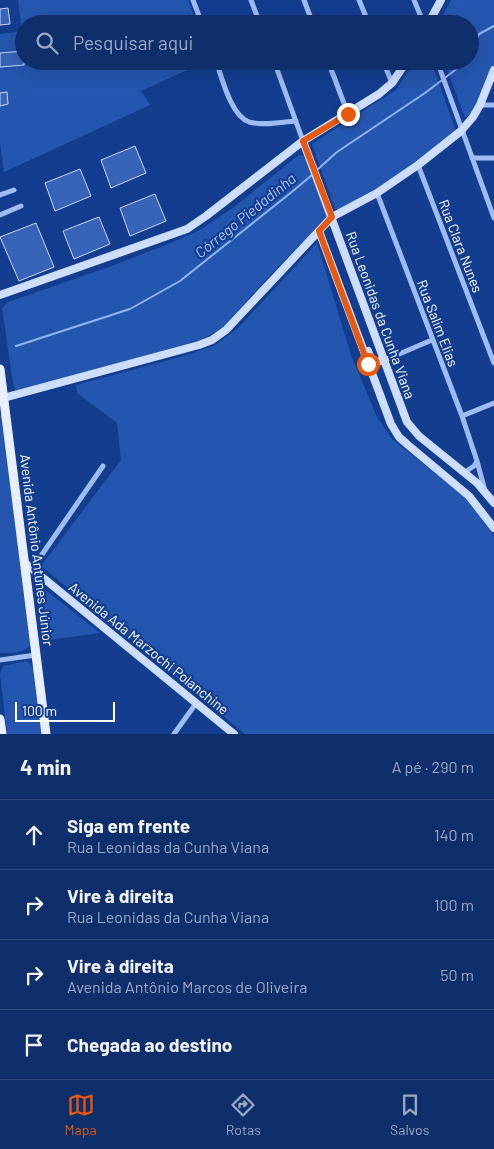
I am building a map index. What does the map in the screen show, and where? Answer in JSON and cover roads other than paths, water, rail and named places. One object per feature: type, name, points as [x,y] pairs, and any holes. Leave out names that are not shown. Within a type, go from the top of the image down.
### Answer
[{"type":"main road","points":[[433,15],[441,0]]},
{"type":"main road","points":[[0,295],[187,229],[303,141],[380,94],[392,83],[401,70]]},
{"type":"main road","points":[[2,399],[212,340],[226,330],[319,231],[330,214],[377,193],[418,165],[461,131],[480,105],[494,70]]},
{"type":"main road","name":"Rua Leonidas da Cunha Viana","points":[[303,141],[407,422],[419,436],[465,472],[494,503]]},
{"type":"main road","name":"Rua Leonidas da Cunha Viana","points":[[319,231],[391,424],[399,437],[469,496],[494,528]]},
{"type":"main road","points":[[358,336],[364,341],[371,359],[377,363],[385,360]]},
{"type":"main road","name":"Avenida Antônio Antunes Júnior","points":[[0,368],[2,399],[29,566],[36,655],[46,734]]},
{"type":"main road","name":"Avenida Ada Marzochi Polanchine","points":[[29,566],[234,734]]},
{"type":"main road","points":[[0,719],[2,734]]},
{"type":"street","points":[[193,0],[199,15]]},
{"type":"street","points":[[251,0],[257,15]]},
{"type":"street","points":[[304,0],[310,15]]},
{"type":"street","points":[[359,0],[365,15]]},
{"type":"street","points":[[414,0],[420,15]]},
{"type":"street","points":[[219,70],[234,109],[241,118],[248,122],[259,124],[296,121]]},
{"type":"street","name":"Rua Leonidas da Cunha Viana","points":[[277,70],[303,141]]},
{"type":"street","points":[[331,70],[348,114]]},
{"type":"street","points":[[387,70],[392,83]]},
{"type":"street","points":[[440,70],[461,131],[492,207],[494,218]]},
{"type":"street","points":[[480,105],[494,105]]},
{"type":"street","points":[[472,158],[494,158]]},
{"type":"street","name":"Rua Clara Nunes","points":[[418,165],[494,363]]},
{"type":"street","points":[[0,195],[14,190]]},
{"type":"street","name":"Rua Salim Elias","points":[[377,193],[462,416],[486,493]]},
{"type":"street","points":[[0,215],[21,206]]},
{"type":"street","points":[[385,360],[432,340]]},
{"type":"street","points":[[462,416],[494,403]]},
{"type":"street","points":[[465,472],[471,469],[477,461]]},
{"type":"street","points":[[29,566],[103,466]]},
{"type":"street","points":[[0,660],[36,655]]},
{"type":"street","points":[[174,734],[196,702]]},
{"type":"waterway","name":"Córrego Piedadinha","points":[[479,34],[494,26]]},
{"type":"waterway","name":"Córrego Piedadinha","points":[[317,170],[337,152],[425,93],[455,70]]},
{"type":"waterway","name":"Córrego Piedadinha","points":[[16,346],[130,309],[180,281],[312,175]]}]
